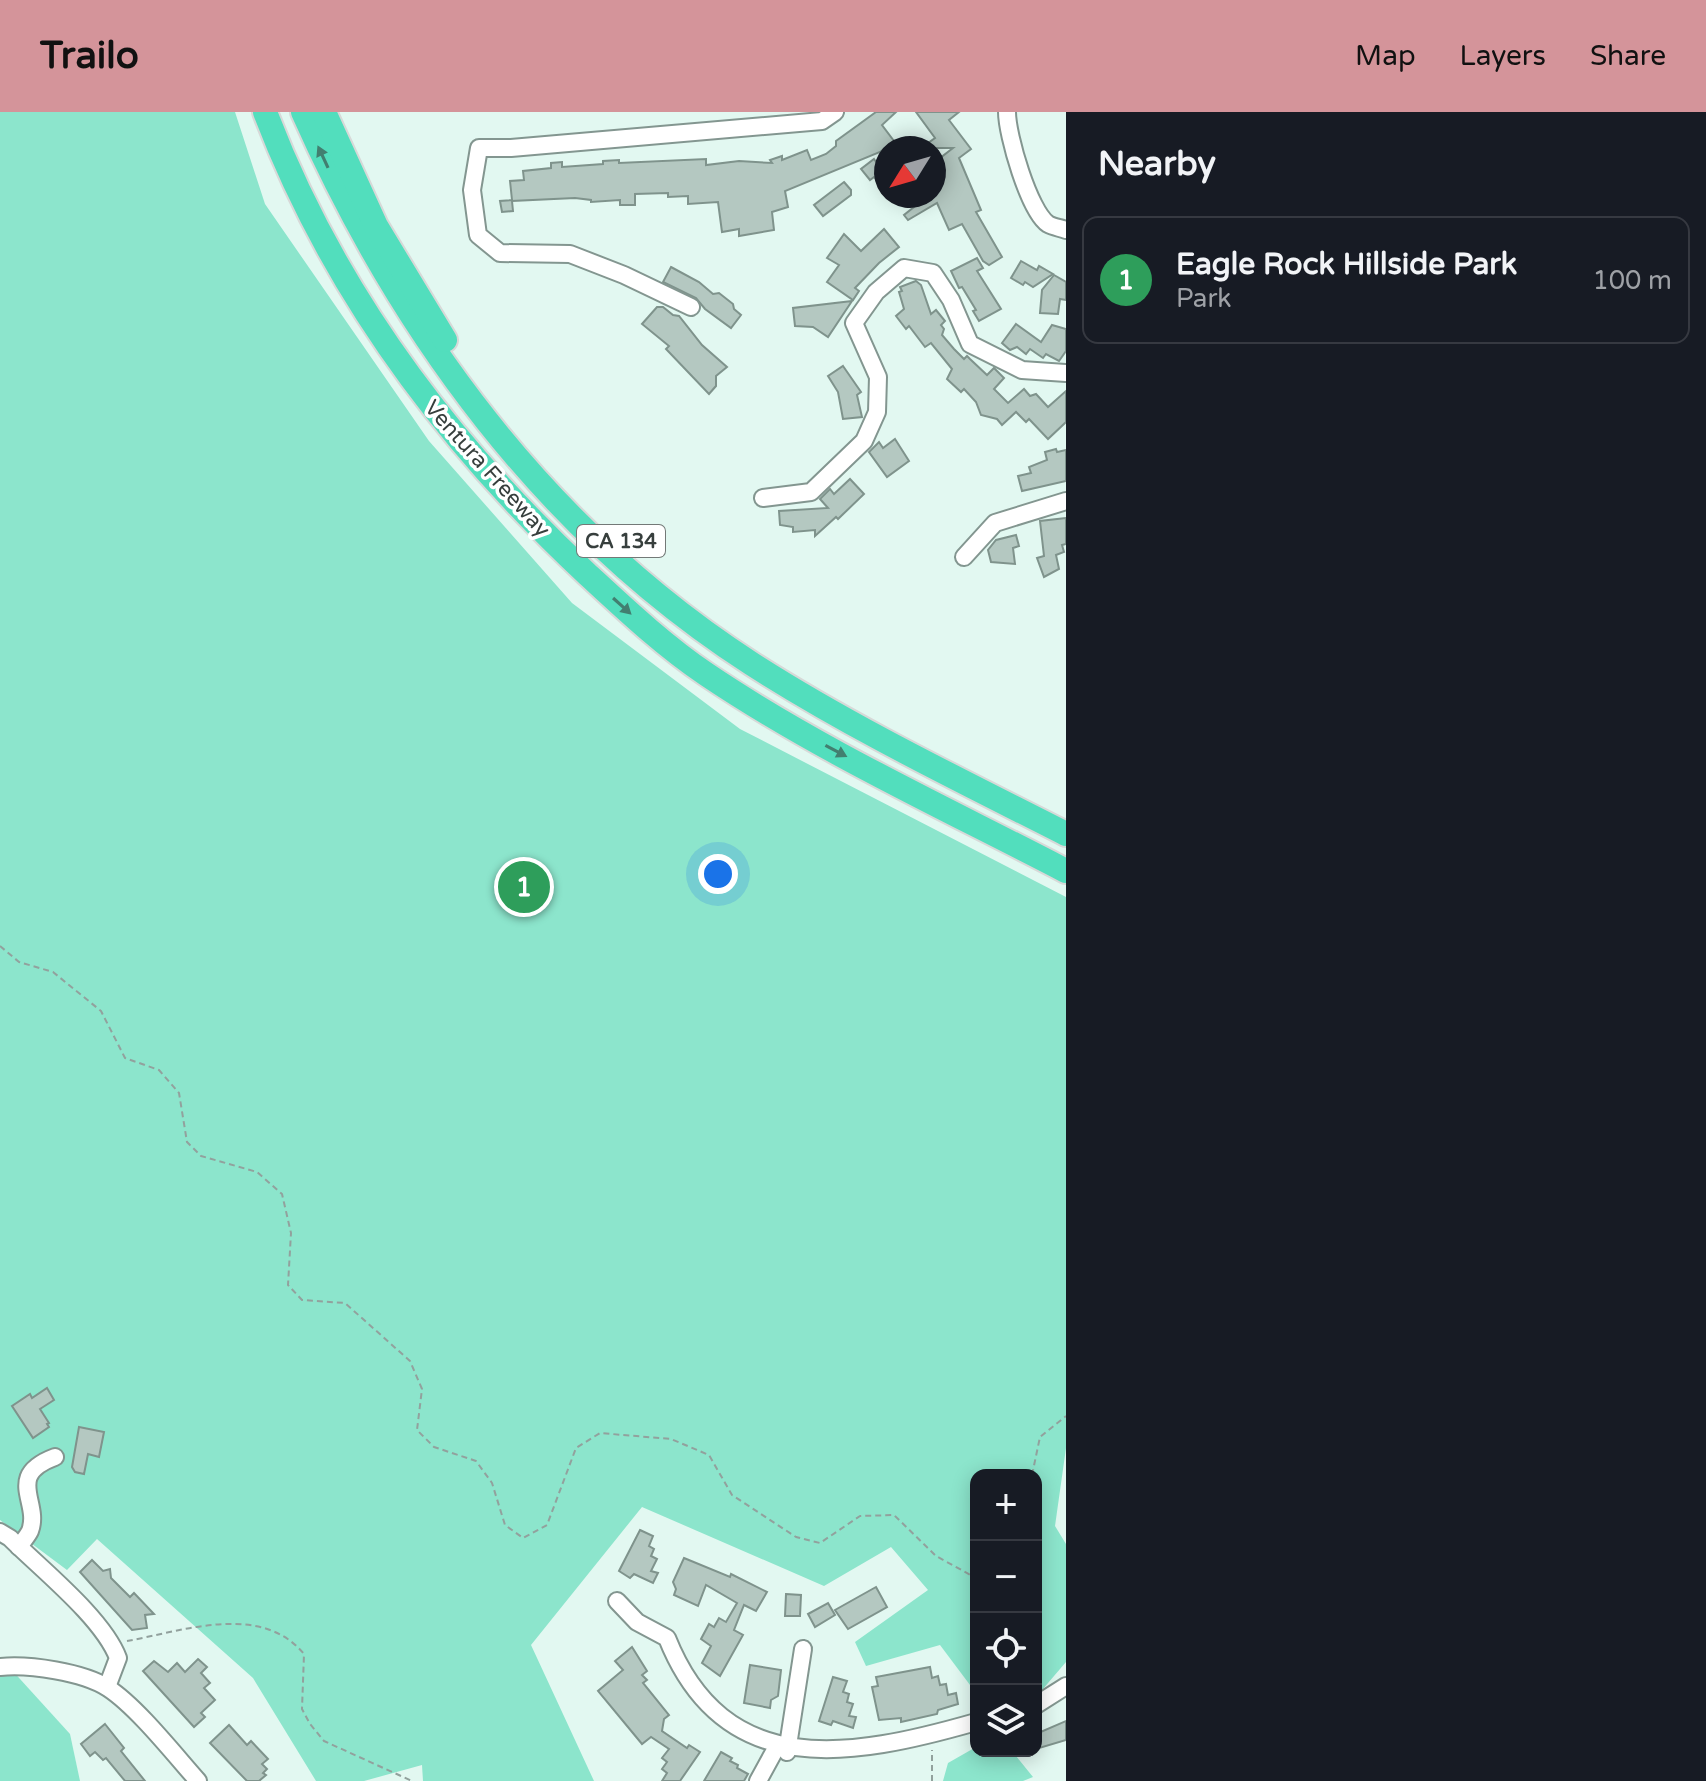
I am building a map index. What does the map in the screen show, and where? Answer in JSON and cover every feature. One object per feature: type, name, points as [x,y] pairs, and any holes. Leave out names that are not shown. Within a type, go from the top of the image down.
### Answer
[{"type":"highway","name":"Ventura Freeway","points":[[265,112],[281,155],[326,246],[373,324],[432,408],[472,456],[565,553],[624,608],[704,673],[788,726],[1066,871]]},
{"type":"highway","points":[[282,112],[337,235],[401,341],[427,380],[488,457],[559,533],[565,553]]},
{"type":"highway","points":[[303,112],[350,212],[408,313],[498,436],[552,496],[609,552],[671,604],[749,662],[891,744],[1066,834]]},
{"type":"highway","name":"Ventura Freeway","points":[[324,112],[376,226],[459,363],[526,447],[596,520],[671,584],[736,633],[814,685],[1066,820]]},
{"type":"street","points":[[691,307],[624,275],[570,254],[500,253],[478,235],[472,190],[479,148],[511,148],[822,121],[835,112]]},
{"type":"street","points":[[1007,112],[1007,123],[1026,188],[1046,223],[1066,230]]},
{"type":"street","points":[[763,498],[811,492],[864,441],[877,412],[878,377],[854,323],[876,292],[904,268],[933,273],[951,300],[970,344],[1022,370],[1066,373]]},
{"type":"street","points":[[964,557],[995,523],[1066,501]]},
{"type":"street","points":[[19,1547],[31,1528],[27,1484],[30,1476],[40,1463],[55,1457]]},
{"type":"street","points":[[0,1532],[89,1616],[113,1644],[118,1658],[107,1687]]},
{"type":"street","points":[[617,1601],[637,1622],[667,1638],[675,1660],[699,1699],[732,1729],[753,1742],[781,1751],[821,1755],[970,1724]]},
{"type":"street","points":[[758,1781],[781,1751],[803,1649]]},
{"type":"street","points":[[0,1667],[26,1665],[51,1669],[107,1687],[198,1781]]},
{"type":"street","points":[[1042,1701],[1066,1686]]},
{"type":"path","points":[[0,946],[19,962],[53,972],[101,1011],[125,1058],[159,1070],[179,1093],[187,1142],[201,1156],[257,1172],[282,1194],[291,1233],[288,1285],[302,1300],[345,1303],[410,1361],[422,1389],[417,1430],[434,1447],[476,1461],[492,1483],[505,1525],[523,1538],[547,1525],[576,1448],[600,1433],[671,1439],[709,1455],[732,1495],[796,1537],[820,1543],[860,1516],[894,1515],[936,1556],[970,1575]]},
{"type":"path","points":[[1033,1469],[1040,1437],[1066,1416]]},
{"type":"path","points":[[113,1644],[213,1625],[253,1623],[292,1640],[304,1654],[302,1709],[317,1733],[324,1741],[412,1781]]},
{"type":"path","points":[[932,1734],[932,1781]]},
{"type":"green space","points":[[0,112],[235,112],[265,204],[429,441],[572,603],[740,729],[1066,897],[1066,1448],[1055,1526],[1066,1544],[1066,1662],[1042,1690],[1042,1469],[970,1469],[970,1685],[940,1645],[866,1666],[855,1642],[928,1590],[891,1547],[824,1586],[642,1507],[531,1645],[594,1781],[423,1781],[422,1765],[364,1781],[316,1781],[253,1678],[97,1539],[67,1570],[0,1520]]},
{"type":"green space","points":[[0,1657],[70,1734],[80,1781],[0,1781]]},
{"type":"green space","points":[[970,1750],[970,1757],[1017,1757],[1033,1777],[1023,1781],[943,1781],[948,1763]]},
{"type":"building","points":[[876,112],[896,112],[882,125],[890,136],[874,136],[874,154],[785,191],[788,207],[772,212],[774,230],[739,236],[739,229],[722,232],[718,202],[688,204],[688,196],[668,197],[668,193],[635,194],[635,205],[620,205],[620,200],[591,202],[575,198],[512,201],[513,211],[502,212],[500,201],[512,200],[510,181],[524,180],[523,171],[551,168],[551,163],[562,162],[562,167],[619,160],[619,163],[706,159],[706,165],[739,161],[772,163],[770,160],[782,156],[782,160],[807,150],[811,160],[826,154],[836,146],[836,141]]},
{"type":"building","points":[[916,112],[959,112],[949,120],[971,149],[959,158],[981,210],[976,212],[1002,257],[989,265],[983,261],[962,224],[949,230],[939,208],[946,208],[946,153],[953,148],[946,148],[946,136],[934,136]]},
{"type":"building","points":[[874,159],[874,177],[870,180],[861,169]]},
{"type":"building","points":[[844,182],[851,195],[823,216],[814,205]]},
{"type":"building","points":[[913,208],[928,208],[908,220],[904,215]]},
{"type":"building","points":[[884,229],[899,247],[855,288],[859,291],[853,300],[827,282],[839,265],[827,258],[844,234],[861,251]]},
{"type":"building","points":[[977,258],[983,268],[977,271],[1001,309],[979,321],[973,311],[976,310],[962,287],[959,288],[951,271]]},
{"type":"building","points":[[1021,261],[1053,274],[1033,287],[1025,282],[1023,285],[1011,278]]},
{"type":"building","points":[[671,267],[733,304],[741,315],[731,328],[705,309],[696,298],[663,282]]},
{"type":"building","points":[[1054,275],[1066,282],[1066,300],[1060,299],[1058,314],[1040,313],[1042,290]]},
{"type":"building","points":[[916,281],[921,285],[931,314],[936,310],[945,321],[941,325],[944,329],[942,335],[954,349],[964,359],[967,356],[987,375],[994,368],[1004,378],[994,389],[1008,403],[1024,389],[1030,396],[1036,394],[1048,407],[1066,391],[1066,422],[1048,439],[1029,419],[1026,422],[1016,412],[1002,425],[997,419],[981,415],[976,402],[964,389],[961,392],[947,379],[952,369],[931,343],[925,347],[909,326],[906,329],[896,316],[904,309],[900,287]]},
{"type":"building","points":[[852,301],[828,337],[813,327],[795,326],[793,308]]},
{"type":"building","points":[[657,307],[679,316],[702,345],[727,367],[716,376],[716,386],[709,394],[666,349],[669,346],[642,324]]},
{"type":"building","points":[[1016,324],[1041,342],[1052,325],[1066,329],[1066,351],[1059,361],[1046,354],[1043,358],[1030,349],[1026,354],[1017,347],[1010,350],[1002,343]]},
{"type":"building","points":[[843,366],[861,392],[857,395],[862,417],[843,419],[838,392],[828,376]]},
{"type":"building","points":[[895,439],[909,461],[887,477],[869,452],[879,442],[883,448]]},
{"type":"building","points":[[1056,449],[1057,452],[1066,450],[1066,481],[1022,491],[1018,476],[1031,473],[1029,467],[1047,460],[1045,452]]},
{"type":"building","points":[[850,479],[864,494],[815,536],[815,530],[793,532],[793,527],[780,525],[779,511],[828,508],[820,499],[830,489],[834,494]]},
{"type":"building","points":[[1066,518],[1066,544],[1062,545],[1064,552],[1056,555],[1059,569],[1044,577],[1037,558],[1044,556],[1040,521]]},
{"type":"building","points":[[1016,535],[1019,546],[1013,548],[1015,564],[991,562],[988,550],[996,540]]},
{"type":"building","points":[[47,1388],[54,1400],[40,1409],[49,1427],[33,1438],[12,1406],[30,1394],[32,1398]]},
{"type":"building","points":[[79,1427],[104,1432],[99,1457],[88,1454],[84,1474],[75,1472],[72,1467]]},
{"type":"building","points":[[640,1530],[653,1536],[649,1546],[654,1549],[651,1556],[657,1559],[651,1571],[658,1573],[653,1583],[634,1574],[630,1578],[619,1571]]},
{"type":"building","points":[[684,1558],[730,1577],[731,1574],[767,1592],[756,1611],[744,1605],[734,1630],[743,1635],[720,1676],[702,1663],[711,1646],[701,1639],[709,1624],[714,1627],[719,1618],[726,1622],[737,1603],[706,1585],[698,1606],[674,1595],[676,1589],[673,1582]]},
{"type":"building","points":[[92,1560],[103,1571],[110,1569],[111,1578],[130,1597],[134,1593],[154,1614],[145,1615],[147,1628],[132,1630],[80,1572]]},
{"type":"building","points":[[876,1587],[887,1607],[848,1629],[835,1610]]},
{"type":"building","points":[[786,1594],[801,1595],[800,1616],[785,1616]]},
{"type":"building","points":[[828,1603],[835,1615],[815,1627],[808,1614]]},
{"type":"building","points":[[632,1647],[647,1671],[642,1675],[647,1680],[643,1683],[669,1715],[664,1719],[662,1731],[687,1748],[689,1745],[700,1752],[680,1781],[662,1781],[667,1773],[662,1769],[667,1762],[662,1758],[669,1749],[651,1737],[642,1744],[598,1691],[623,1670],[615,1661]]},
{"type":"building","points":[[198,1659],[207,1667],[201,1673],[210,1683],[204,1688],[215,1700],[201,1713],[205,1717],[194,1727],[143,1671],[154,1661],[168,1672],[177,1663],[185,1672]]},
{"type":"building","points":[[750,1665],[781,1670],[778,1696],[771,1700],[770,1708],[744,1703]]},
{"type":"building","points":[[930,1667],[932,1678],[938,1676],[940,1685],[946,1684],[948,1695],[956,1693],[958,1704],[938,1710],[937,1714],[901,1722],[901,1718],[879,1720],[872,1687],[878,1686],[876,1677]]},
{"type":"building","points":[[833,1677],[847,1681],[843,1692],[849,1694],[847,1702],[853,1704],[849,1716],[856,1717],[853,1728],[833,1721],[831,1725],[819,1721]]},
{"type":"building","points":[[1066,1721],[1066,1740],[1042,1747],[1042,1731]]},
{"type":"building","points":[[105,1724],[124,1748],[121,1751],[145,1781],[125,1781],[106,1758],[103,1760],[95,1752],[90,1756],[81,1744]]},
{"type":"building","points":[[229,1725],[247,1745],[251,1741],[268,1759],[262,1764],[267,1769],[263,1773],[266,1775],[259,1781],[247,1781],[210,1743]]},
{"type":"building","points":[[721,1752],[748,1774],[744,1781],[704,1781]]},
{"type":"place","name":"Eagle Rock Hillside Park","points":[[524,887]]}]
